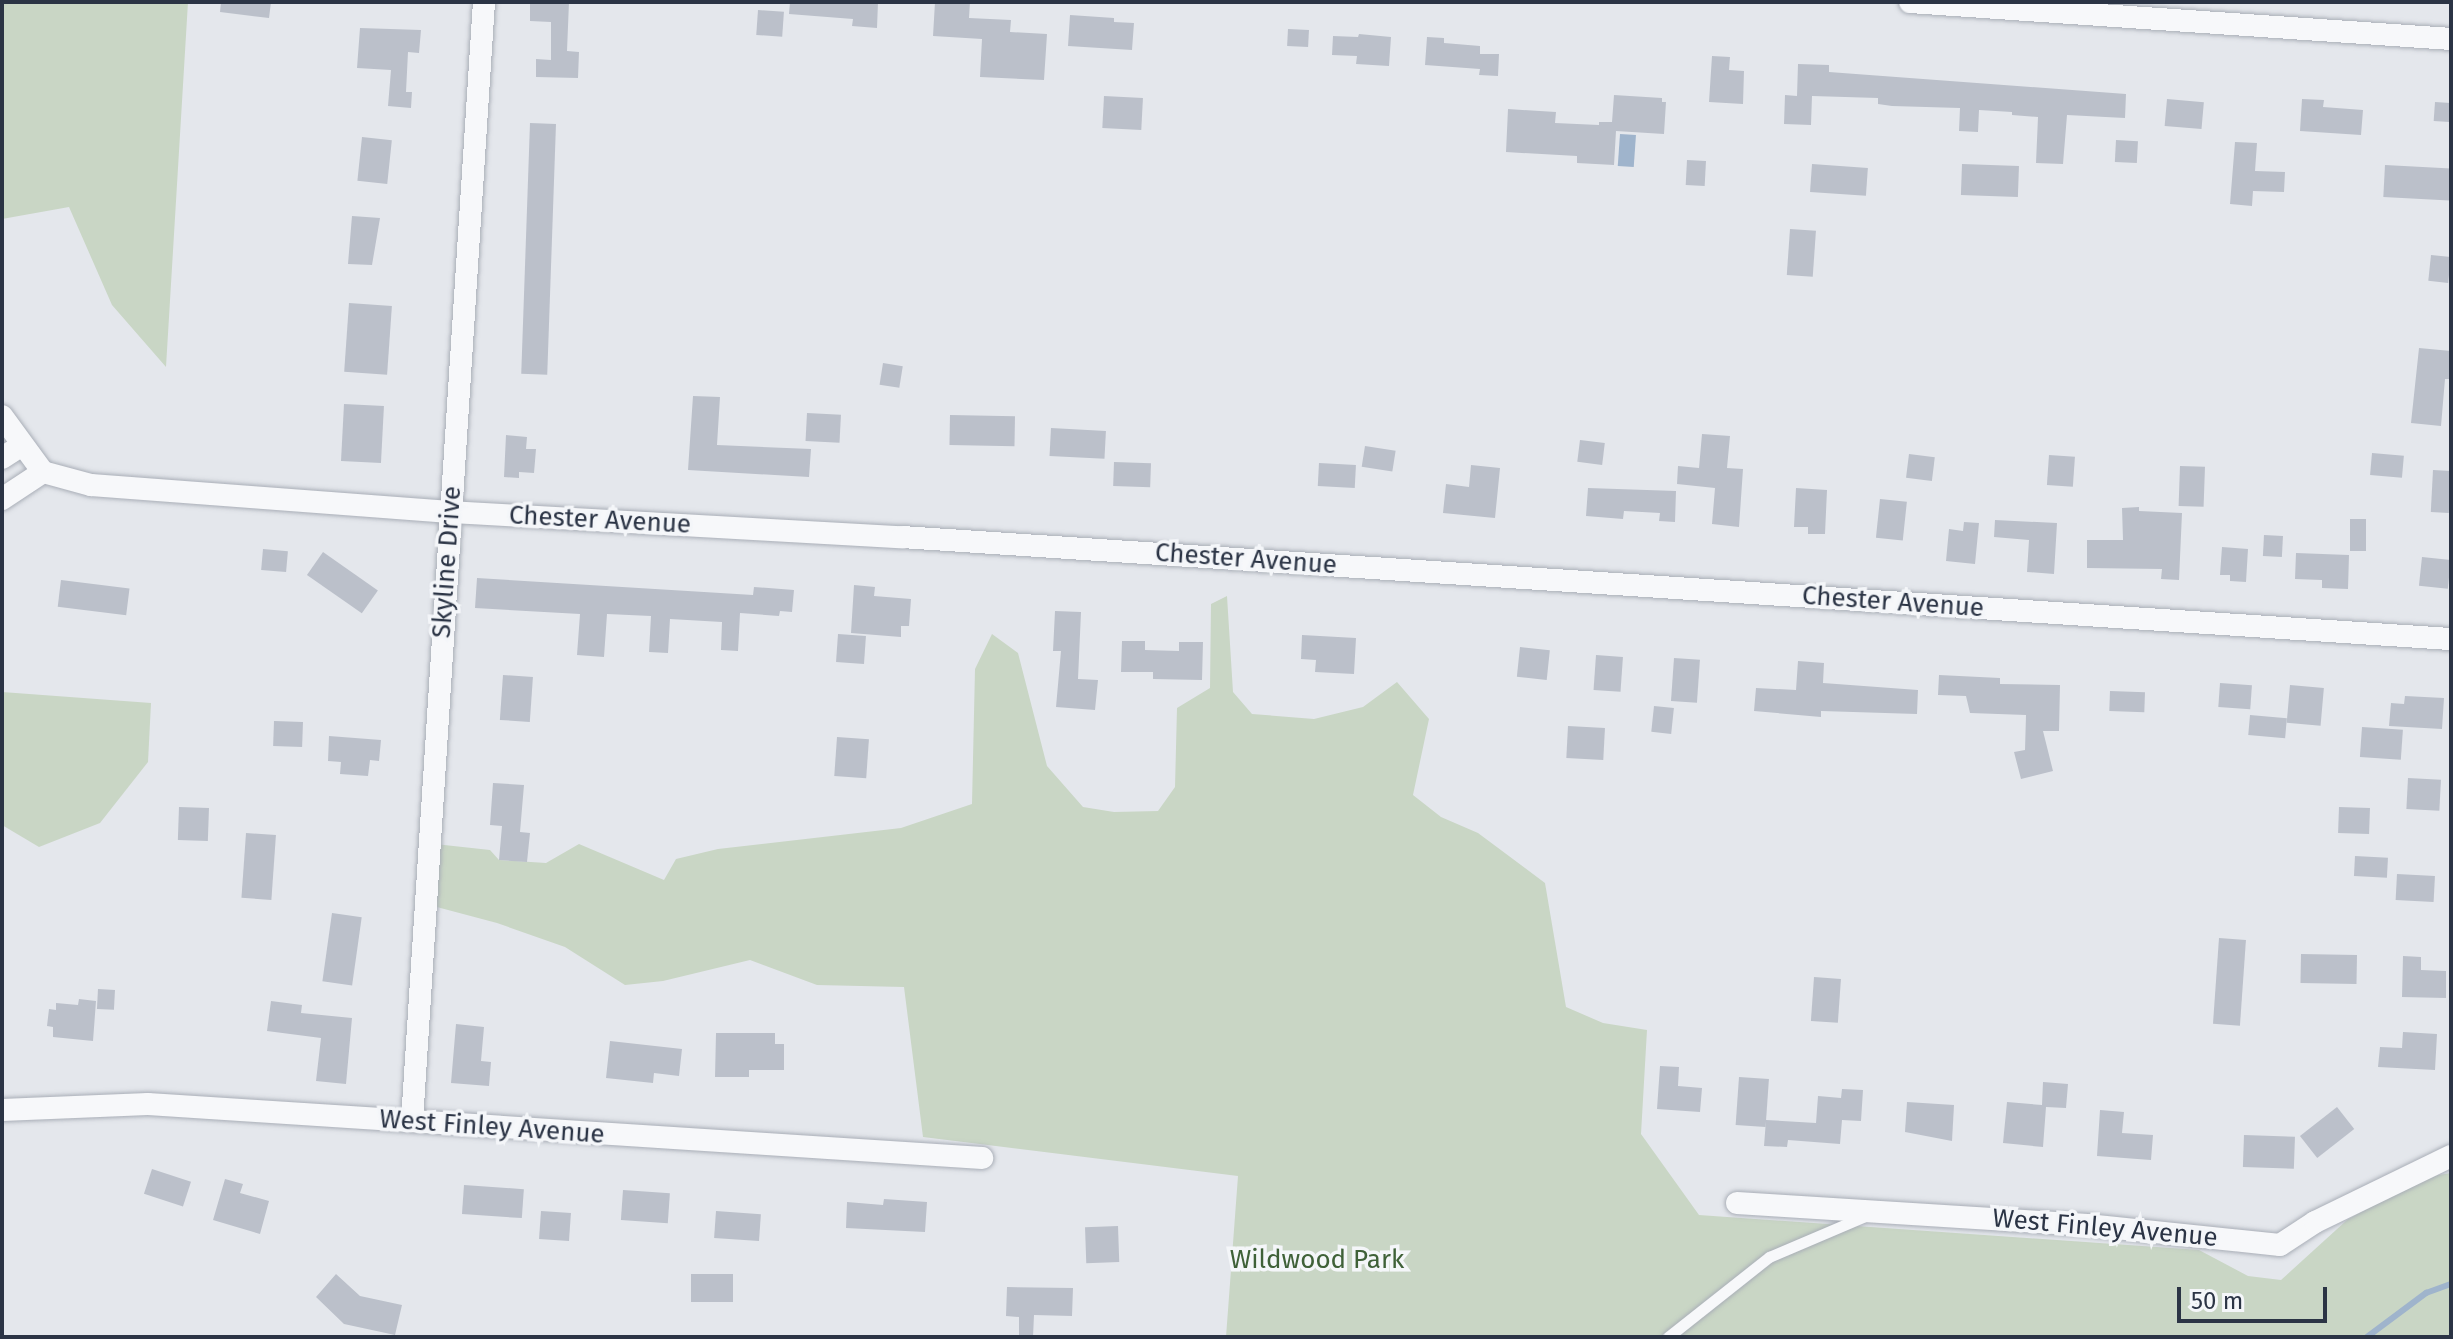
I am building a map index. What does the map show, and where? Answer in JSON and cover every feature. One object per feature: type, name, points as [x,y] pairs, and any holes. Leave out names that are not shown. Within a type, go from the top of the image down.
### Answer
[{"type":"street","name":"Skyline Drive","points":[[412,1121],[484,2]]},
{"type":"street","points":[[1910,2],[2451,39]]},
{"type":"street","points":[[2,416],[43,472],[2,499]]},
{"type":"street","points":[[2,458],[22,445]]},
{"type":"street","name":"Chester Avenue","points":[[43,472],[91,485],[450,512],[910,537],[2451,639]]},
{"type":"street","name":"West Finley Avenue","points":[[2,1110],[113,1108],[148,1104],[982,1158]]},
{"type":"street","name":"West Finley Avenue","points":[[1737,1203],[2087,1225],[2280,1245],[2349,1205],[2451,1156]]},
{"type":"lane","points":[[1668,1337],[1769,1257],[1877,1211]]},
{"type":"green space","points":[[2,2],[188,2],[166,367],[112,305],[69,207],[2,219]]},
{"type":"green space","name":"Wildwood Park","points":[[1227,596],[1233,692],[1252,714],[1314,719],[1363,707],[1397,682],[1429,719],[1413,795],[1441,817],[1478,833],[1545,883],[1566,1007],[1603,1023],[1647,1030],[1641,1134],[1699,1215],[2199,1250],[2248,1276],[2281,1280],[2347,1220],[2420,1178],[2451,1173],[2451,1337],[1226,1337],[1238,1176],[923,1137],[904,987],[817,985],[750,960],[663,981],[625,985],[565,947],[497,923],[433,906],[435,844],[490,850],[499,860],[546,863],[579,844],[664,880],[676,859],[718,849],[901,828],[972,804],[975,669],[992,634],[1018,653],[1047,766],[1083,807],[1114,812],[1158,811],[1175,787],[1177,708],[1210,688],[1211,604]]},
{"type":"green space","points":[[2,692],[151,703],[148,762],[100,823],[39,847],[2,825]]},
{"type":"water","points":[[1620,134],[1636,135],[1634,167],[1618,166]]},
{"type":"building","points":[[221,2],[271,2],[269,18],[220,12]]},
{"type":"building","points":[[530,2],[569,2],[567,51],[579,52],[578,78],[536,77],[536,59],[551,60],[551,22],[530,21]]},
{"type":"building","points":[[790,2],[878,2],[877,28],[852,26],[853,19],[789,14]]},
{"type":"building","points":[[935,2],[970,2],[969,18],[1011,20],[1010,32],[1047,34],[1044,80],[980,77],[982,39],[933,36]]},
{"type":"building","points":[[758,10],[784,12],[782,37],[756,35]]},
{"type":"building","points":[[1070,15],[1114,18],[1114,22],[1134,23],[1132,50],[1068,46]]},
{"type":"building","points":[[360,28],[421,30],[419,53],[408,52],[406,92],[412,92],[411,108],[388,106],[391,70],[357,68]]},
{"type":"building","points":[[1288,29],[1309,30],[1308,47],[1287,46]]},
{"type":"building","points":[[1359,34],[1391,37],[1389,66],[1356,64],[1357,56],[1332,55],[1333,36],[1358,37]]},
{"type":"building","points":[[1427,37],[1444,38],[1444,43],[1480,46],[1480,54],[1499,54],[1498,76],[1479,75],[1480,69],[1425,65]]},
{"type":"building","points":[[1712,56],[1730,57],[1729,70],[1744,71],[1743,104],[1709,102]]},
{"type":"building","points":[[1798,64],[1829,65],[1829,72],[2126,94],[2125,118],[2067,115],[2063,164],[2036,163],[2038,117],[2012,115],[2012,112],[1979,110],[1978,132],[1959,131],[1960,108],[1892,106],[1878,104],[1878,98],[1812,96],[1811,125],[1784,124],[1785,95],[1797,96]]},
{"type":"building","points":[[1614,95],[1662,98],[1662,102],[1666,102],[1664,134],[1616,131],[1614,165],[1577,163],[1577,156],[1506,152],[1508,109],[1556,112],[1555,123],[1599,125],[1599,122],[1612,122]]},
{"type":"building","points":[[1104,96],[1143,98],[1141,130],[1102,128]]},
{"type":"building","points":[[2167,99],[2204,102],[2202,129],[2165,126]]},
{"type":"building","points":[[2302,99],[2324,100],[2323,107],[2363,110],[2361,135],[2300,131]]},
{"type":"building","points":[[2435,102],[2451,103],[2450,122],[2434,121]]},
{"type":"building","points":[[530,123],[556,124],[547,375],[521,374]]},
{"type":"building","points":[[362,137],[392,140],[387,184],[357,181]]},
{"type":"building","points":[[2116,140],[2138,141],[2137,163],[2115,162]]},
{"type":"building","points":[[2235,142],[2257,143],[2255,171],[2285,172],[2284,192],[2253,191],[2252,206],[2230,204]]},
{"type":"building","points":[[1687,160],[1706,161],[1705,186],[1686,185]]},
{"type":"building","points":[[1812,164],[1868,168],[1866,196],[1810,192]]},
{"type":"building","points":[[1962,164],[2019,166],[2018,197],[1961,195]]},
{"type":"building","points":[[2385,165],[2451,168],[2449,200],[2383,197]]},
{"type":"building","points":[[352,216],[380,218],[372,265],[348,264]]},
{"type":"building","points":[[1790,229],[1816,231],[1813,277],[1787,275]]},
{"type":"building","points":[[2431,255],[2451,257],[2448,283],[2428,281]]},
{"type":"building","points":[[349,303],[392,306],[387,375],[344,372]]},
{"type":"building","points":[[2419,348],[2451,351],[2451,379],[2445,379],[2441,426],[2411,423]]},
{"type":"building","points":[[883,363],[903,366],[899,388],[880,385]]},
{"type":"building","points":[[693,396],[720,397],[717,445],[811,449],[809,477],[688,470]]},
{"type":"building","points":[[344,404],[384,406],[381,463],[341,461]]},
{"type":"building","points":[[807,413],[841,415],[839,443],[806,441]]},
{"type":"building","points":[[950,415],[1015,416],[1014,446],[949,445]]},
{"type":"building","points":[[1051,428],[1106,431],[1104,459],[1050,456]]},
{"type":"building","points":[[1702,434],[1730,436],[1727,468],[1743,469],[1739,527],[1712,524],[1715,488],[1677,484],[1678,466],[1699,468]]},
{"type":"building","points":[[506,435],[527,437],[526,449],[536,449],[534,473],[519,472],[519,478],[504,477]]},
{"type":"building","points":[[1580,440],[1605,443],[1602,465],[1577,462]]},
{"type":"building","points":[[1365,446],[1396,451],[1392,472],[1362,467]]},
{"type":"building","points":[[2372,453],[2404,456],[2402,478],[2370,475]]},
{"type":"building","points":[[1909,454],[1935,457],[1932,481],[1906,478]]},
{"type":"building","points":[[2049,455],[2075,457],[2073,487],[2047,485]]},
{"type":"building","points":[[1114,462],[1151,463],[1150,487],[1113,486]]},
{"type":"building","points":[[1319,463],[1356,465],[1355,488],[1318,486]]},
{"type":"building","points":[[1471,465],[1500,468],[1495,518],[1443,513],[1446,484],[1469,487]]},
{"type":"building","points":[[2180,466],[2205,467],[2204,507],[2179,506]]},
{"type":"building","points":[[2433,470],[2451,471],[2449,513],[2431,512]]},
{"type":"building","points":[[1588,488],[1676,491],[1675,522],[1659,521],[1660,513],[1624,511],[1623,519],[1586,516]]},
{"type":"building","points":[[1796,488],[1827,490],[1825,534],[1808,534],[1808,527],[1794,527]]},
{"type":"building","points":[[1880,499],[1907,502],[1903,541],[1876,538]]},
{"type":"building","points":[[2139,507],[2139,511],[2182,513],[2179,580],[2161,579],[2162,569],[2087,568],[2087,540],[2123,540],[2122,508]]},
{"type":"building","points":[[2350,519],[2366,519],[2366,551],[2350,551]]},
{"type":"building","points":[[1995,520],[2057,523],[2054,574],[2027,572],[2029,540],[1994,537]]},
{"type":"building","points":[[1964,522],[1979,523],[1975,564],[1946,561],[1949,529],[1963,531]]},
{"type":"building","points":[[2264,535],[2283,536],[2282,557],[2263,556]]},
{"type":"building","points":[[2222,547],[2248,549],[2246,582],[2230,581],[2230,575],[2220,575]]},
{"type":"building","points":[[263,549],[288,551],[286,572],[261,570]]},
{"type":"building","points":[[323,552],[378,590],[362,613],[307,575]]},
{"type":"building","points":[[2296,553],[2349,555],[2348,589],[2322,588],[2322,580],[2295,579]]},
{"type":"building","points":[[2422,557],[2451,560],[2448,589],[2419,586]]},
{"type":"building","points":[[477,578],[753,595],[754,587],[794,590],[792,612],[780,611],[779,616],[740,613],[738,651],[721,650],[722,622],[670,619],[668,653],[649,652],[651,616],[607,614],[604,657],[577,655],[580,614],[475,608]]},
{"type":"building","points":[[61,580],[129,588],[126,615],[58,607]]},
{"type":"building","points":[[854,585],[875,587],[874,596],[911,599],[909,626],[901,626],[901,637],[851,633]]},
{"type":"building","points":[[1055,611],[1081,612],[1078,679],[1098,680],[1095,710],[1056,707],[1061,651],[1053,651]]},
{"type":"building","points":[[838,634],[866,636],[864,664],[836,662]]},
{"type":"building","points":[[1302,635],[1356,638],[1354,674],[1315,672],[1316,660],[1301,659]]},
{"type":"building","points":[[1122,641],[1145,641],[1145,650],[1179,651],[1179,642],[1203,642],[1202,680],[1153,679],[1153,672],[1121,672]]},
{"type":"building","points":[[1520,647],[1550,650],[1547,680],[1517,677]]},
{"type":"building","points":[[1596,655],[1623,657],[1620,692],[1594,690]]},
{"type":"building","points":[[1674,658],[1700,660],[1697,703],[1671,701]]},
{"type":"building","points":[[1798,661],[1824,663],[1823,683],[1918,690],[1917,714],[1821,711],[1821,717],[1754,711],[1756,688],[1796,690]]},
{"type":"building","points":[[503,675],[533,677],[530,722],[500,720]]},
{"type":"building","points":[[1939,675],[2000,678],[2000,684],[2060,685],[2059,731],[2043,731],[2053,771],[2021,779],[2014,752],[2025,750],[2026,715],[1970,713],[1966,696],[1938,695]]},
{"type":"building","points":[[2220,683],[2252,685],[2250,709],[2218,707]]},
{"type":"building","points":[[2290,685],[2324,688],[2321,726],[2287,723]]},
{"type":"building","points":[[2110,691],[2145,692],[2144,712],[2109,711]]},
{"type":"building","points":[[2405,696],[2444,698],[2442,729],[2389,726],[2391,703],[2404,704]]},
{"type":"building","points":[[1654,706],[1674,708],[1671,734],[1651,732]]},
{"type":"building","points":[[2250,715],[2287,718],[2285,738],[2248,735]]},
{"type":"building","points":[[274,721],[303,722],[302,747],[273,746]]},
{"type":"building","points":[[1568,726],[1605,728],[1603,760],[1566,758]]},
{"type":"building","points":[[2362,727],[2403,730],[2401,760],[2360,757]]},
{"type":"building","points":[[329,736],[381,740],[379,761],[370,760],[368,776],[340,774],[341,762],[328,761]]},
{"type":"building","points":[[837,737],[869,739],[866,778],[834,776]]},
{"type":"building","points":[[2408,778],[2441,780],[2439,811],[2406,809]]},
{"type":"building","points":[[493,783],[524,785],[520,832],[530,833],[527,862],[499,860],[502,826],[490,825]]},
{"type":"building","points":[[179,807],[209,808],[208,841],[178,840]]},
{"type":"building","points":[[2339,807],[2370,808],[2369,834],[2338,833]]},
{"type":"building","points":[[246,833],[276,835],[271,900],[241,898]]},
{"type":"building","points":[[2355,856],[2388,858],[2387,878],[2354,876]]},
{"type":"building","points":[[2397,874],[2435,876],[2434,902],[2396,900]]},
{"type":"building","points":[[332,913],[362,917],[352,986],[322,981]]},
{"type":"building","points":[[2219,938],[2246,940],[2240,1026],[2213,1024]]},
{"type":"building","points":[[2301,954],[2357,955],[2356,984],[2300,983]]},
{"type":"building","points":[[2403,956],[2421,957],[2421,970],[2446,971],[2446,998],[2402,997]]},
{"type":"building","points":[[1814,977],[1841,979],[1838,1023],[1811,1021]]},
{"type":"building","points":[[98,989],[115,990],[114,1010],[97,1009]]},
{"type":"building","points":[[79,999],[96,1001],[93,1041],[53,1037],[53,1027],[47,1026],[49,1009],[56,1010],[56,1003],[78,1005]]},
{"type":"building","points":[[271,1001],[302,1005],[301,1013],[352,1018],[346,1084],[316,1081],[321,1038],[267,1031]]},
{"type":"building","points":[[456,1024],[484,1027],[481,1061],[491,1062],[489,1086],[451,1083]]},
{"type":"building","points":[[2403,1032],[2437,1034],[2435,1070],[2378,1067],[2380,1047],[2402,1048]]},
{"type":"building","points":[[716,1033],[775,1033],[775,1044],[784,1044],[784,1070],[749,1070],[749,1077],[715,1077]]},
{"type":"building","points":[[610,1041],[682,1049],[679,1076],[654,1073],[653,1083],[606,1078]]},
{"type":"building","points":[[1660,1066],[1679,1067],[1678,1086],[1702,1088],[1700,1112],[1657,1109]]},
{"type":"building","points":[[1739,1077],[1769,1079],[1766,1127],[1736,1125]]},
{"type":"building","points":[[2043,1082],[2068,1084],[2066,1108],[2046,1107],[2043,1147],[2003,1143],[2007,1102],[2042,1105]]},
{"type":"building","points":[[1842,1089],[1863,1090],[1861,1121],[1842,1120],[1840,1144],[1788,1140],[1787,1147],[1764,1146],[1766,1120],[1816,1123],[1818,1096],[1841,1098]]},
{"type":"building","points":[[1907,1102],[1954,1105],[1952,1141],[1905,1132]]},
{"type":"building","points":[[2337,1107],[2354,1129],[2317,1158],[2300,1136]]},
{"type":"building","points":[[2100,1110],[2124,1112],[2122,1133],[2153,1135],[2151,1160],[2097,1156]]},
{"type":"building","points":[[2244,1135],[2295,1137],[2294,1169],[2243,1167]]},
{"type":"building","points":[[152,1169],[191,1182],[183,1206],[144,1194]]},
{"type":"building","points":[[225,1179],[243,1184],[240,1193],[269,1201],[260,1234],[213,1220]]},
{"type":"building","points":[[464,1185],[524,1189],[522,1218],[462,1214]]},
{"type":"building","points":[[623,1190],[670,1193],[668,1223],[621,1220]]},
{"type":"building","points":[[884,1199],[927,1202],[925,1232],[846,1228],[847,1202],[883,1205]]},
{"type":"building","points":[[541,1211],[571,1213],[569,1241],[539,1239]]},
{"type":"building","points":[[716,1211],[761,1214],[759,1241],[714,1238]]},
{"type":"building","points":[[1118,1226],[1119,1262],[1086,1263],[1085,1227]]},
{"type":"building","points":[[336,1274],[360,1296],[402,1305],[395,1335],[344,1324],[316,1297]]},
{"type":"building","points":[[691,1274],[733,1274],[733,1302],[691,1302]]},
{"type":"building","points":[[1007,1287],[1073,1288],[1072,1316],[1034,1315],[1033,1337],[1019,1337],[1019,1317],[1006,1316]]},
{"type":"waterway","points":[[2367,1337],[2426,1293],[2451,1284]]}]
